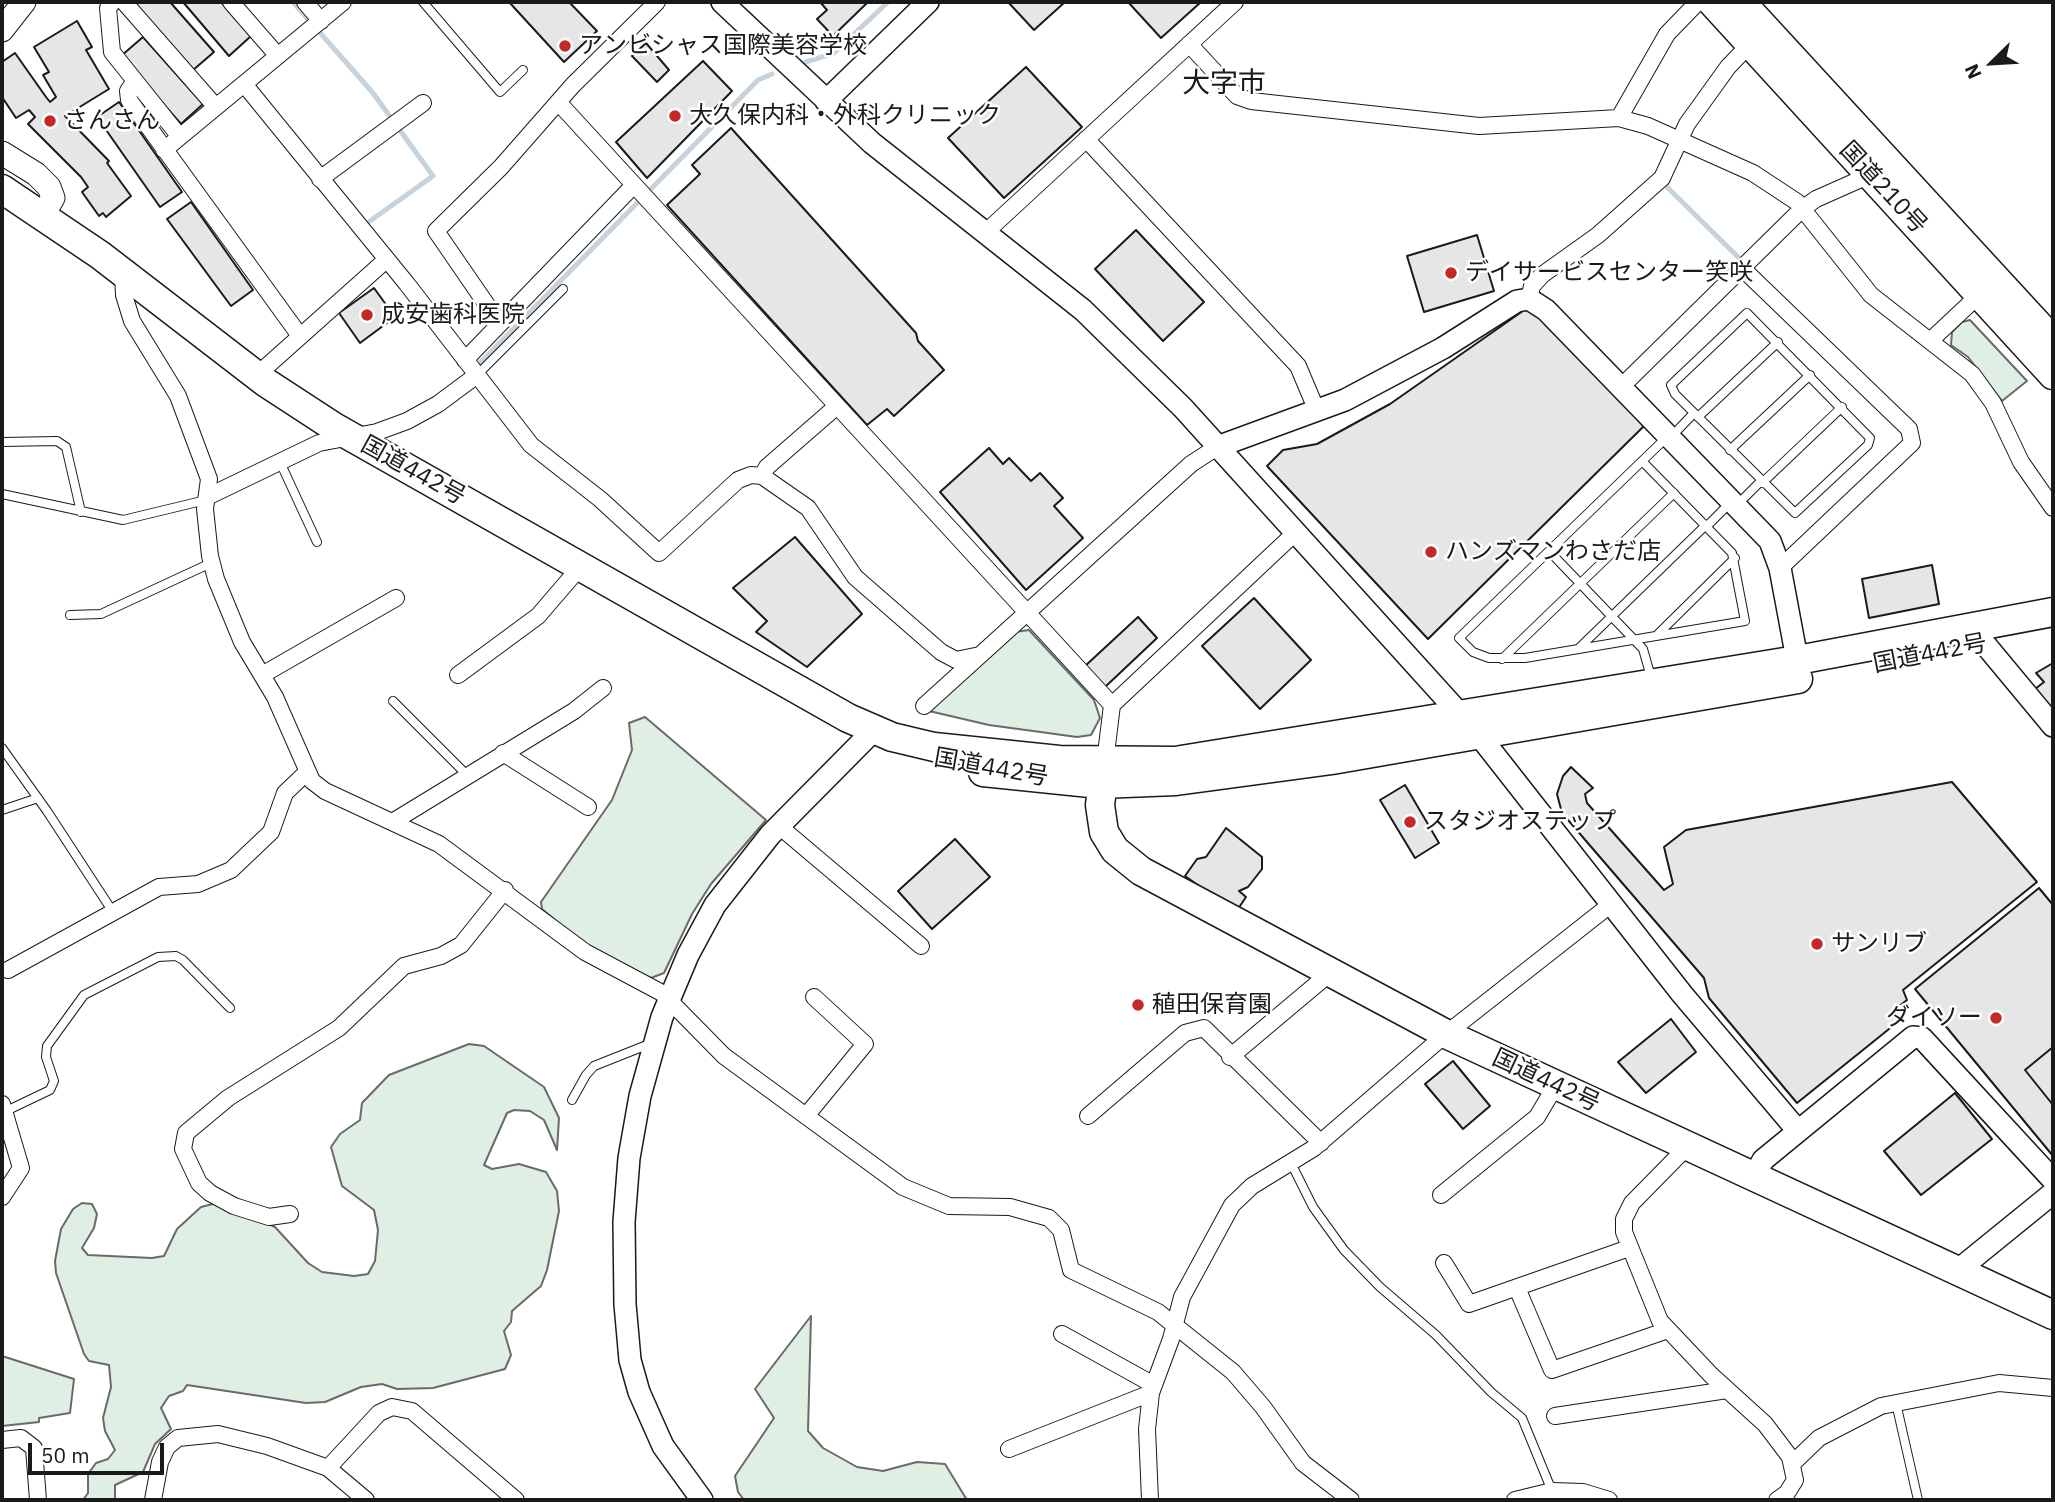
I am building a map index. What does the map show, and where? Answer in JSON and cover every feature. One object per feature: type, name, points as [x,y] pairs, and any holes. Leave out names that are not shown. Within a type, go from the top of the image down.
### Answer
[{"type":"highway","name":"国道210号","points":[[1712,2],[2053,375]]},
{"type":"highway","name":"国道210号","points":[[1741,2],[2053,341]]},
{"type":"highway","name":"国道442号","points":[[2,189],[123,272],[257,375],[352,437],[860,725],[892,737],[934,747],[1021,757],[1103,773],[1175,761],[1469,725],[1799,669],[1984,643],[2053,629]]},
{"type":"highway","name":"国道442号","points":[[1469,725],[1652,684],[1799,669],[2053,612]]},
{"type":"highway","name":"国道442号","points":[[1103,773],[1104,832],[1121,857],[1154,878],[1446,1034],[2053,1315]]},
{"type":"main road","points":[[2,30],[23,2]]},
{"type":"main road","points":[[2,153],[50,187],[53,198],[43,215]]},
{"type":"street","points":[[113,2],[108,8],[111,48],[134,82],[180,137]]},
{"type":"street","points":[[124,2],[216,107]]},
{"type":"street","points":[[231,2],[278,55]]},
{"type":"street","points":[[305,2],[321,20]]},
{"type":"street","points":[[164,150],[343,2]]},
{"type":"street","points":[[500,324],[436,231],[501,167],[558,102],[657,2]]},
{"type":"street","points":[[722,2],[872,143],[1107,332],[1217,447],[1469,725],[1610,905],[1798,1131]]},
{"type":"street","points":[[826,101],[928,2]]},
{"type":"street","points":[[986,232],[1235,2]]},
{"type":"street","points":[[1619,118],[1667,34],[1698,2]]},
{"type":"street","points":[[1189,44],[1237,96],[1251,101],[1479,126],[1619,118],[1648,126],[1764,178],[1790,196],[1802,209],[1871,295],[1931,340],[1980,384],[2021,462],[2053,508]]},
{"type":"street","points":[[1529,299],[1532,286],[1542,275],[1598,235],[1662,178],[1679,139],[1728,66],[1750,44]]},
{"type":"street","points":[[134,82],[128,91],[129,100],[300,336]]},
{"type":"street","points":[[244,84],[537,452],[600,499],[659,553],[738,480],[751,475],[762,476],[808,508],[855,577],[941,652],[956,660],[980,655]]},
{"type":"street","points":[[558,102],[1112,705]]},
{"type":"street","points":[[320,179],[424,103]]},
{"type":"street","points":[[1086,139],[1298,366],[1317,411]]},
{"type":"street","points":[[1621,387],[1802,209],[1816,199],[1870,175]]},
{"type":"street","points":[[465,360],[634,185]]},
{"type":"street","points":[[257,375],[386,260]]},
{"type":"street","points":[[1743,269],[1909,429],[1912,443],[1780,568]]},
{"type":"street","points":[[123,272],[124,295],[132,321],[172,383],[209,479],[207,498],[211,563],[242,642],[290,730],[307,772],[325,791],[394,821],[450,850],[585,952],[670,999],[724,1056],[916,1195],[949,1206],[1010,1207],[1049,1218],[1060,1230],[1071,1270],[1158,1312],[1241,1380],[1303,1463],[1351,1500]]},
{"type":"street","points":[[1931,340],[1980,294]]},
{"type":"street","points":[[924,706],[1191,464],[1217,447],[1317,411],[1430,356],[1517,301],[1529,299],[1546,310],[1736,502],[1770,541],[1780,568],[1799,669]]},
{"type":"street","points":[[207,498],[279,460],[319,443],[389,429],[414,418],[477,375]]},
{"type":"street","points":[[762,476],[767,467],[837,406]]},
{"type":"street","points":[[1103,773],[1112,705],[1295,533]]},
{"type":"street","points":[[458,675],[545,610],[581,566]]},
{"type":"street","points":[[262,675],[396,598]]},
{"type":"street","points":[[1984,643],[2053,726]]},
{"type":"street","points":[[394,821],[574,711],[603,688]]},
{"type":"street","points":[[702,1500],[663,1446],[639,1392],[628,1345],[624,1251],[628,1169],[636,1113],[654,1042],[670,999],[715,905],[738,872],[779,826],[860,725]]},
{"type":"street","points":[[503,753],[588,807]]},
{"type":"street","points":[[8,970],[166,885],[198,884],[231,870],[271,832],[285,793],[307,772]]},
{"type":"street","points":[[779,826],[921,946]]},
{"type":"street","points":[[290,1214],[269,1216],[234,1206],[210,1194],[199,1183],[183,1149],[186,1133],[228,1098],[339,1028],[404,966],[441,956],[461,945],[505,890]]},
{"type":"street","points":[[1150,1500],[1147,1429],[1152,1389],[1175,1326],[1182,1297],[1232,1205],[1252,1186],[1321,1143],[1446,1034],[1610,905]]},
{"type":"street","points":[[1230,1057],[1330,973]]},
{"type":"street","points":[[806,1116],[865,1044],[814,997]]},
{"type":"street","points":[[1088,1116],[1192,1030],[1208,1031],[1230,1057],[1321,1143]]},
{"type":"street","points":[[1754,1177],[1763,1160],[1798,1131],[1907,1041],[1922,1038],[2053,1180]]},
{"type":"street","points":[[1441,1195],[1537,1117],[1556,1085]]},
{"type":"street","points":[[2,1197],[21,1168],[3,1108]]},
{"type":"street","points":[[1688,1146],[1627,1210],[1624,1232],[1657,1314],[1668,1331],[1765,1424],[1793,1463],[1794,1494],[1777,1500]]},
{"type":"street","points":[[1956,1271],[2053,1193]]},
{"type":"street","points":[[1444,1263],[1469,1304],[1629,1248]]},
{"type":"street","points":[[1517,1288],[1552,1370],[1668,1331]]},
{"type":"street","points":[[1062,1334],[1152,1389]]},
{"type":"street","points":[[1793,1463],[1819,1438],[1871,1409],[1999,1383],[2053,1388]]},
{"type":"street","points":[[1009,1449],[1152,1389]]},
{"type":"street","points":[[1555,1416],[1727,1390]]},
{"type":"street","points":[[328,1468],[379,1413],[392,1407],[412,1411],[516,1500]]},
{"type":"street","points":[[153,1500],[160,1462],[167,1447],[178,1438],[196,1434],[218,1434],[267,1446],[328,1468],[366,1500]]},
{"type":"street","points":[[2,1440],[22,1438],[34,1448],[38,1500]]},
{"type":"street","points":[[1516,1500],[1552,1491],[1583,1492],[1609,1500]]},
{"type":"lane","points":[[423,2],[499,92],[523,70]]},
{"type":"lane","points":[[477,375],[563,289]]},
{"type":"lane","points":[[1743,314],[1752,315],[1778,342],[1868,435],[1870,442],[1802,509],[1792,512],[1672,390],[1673,380],[1743,314]]},
{"type":"lane","points":[[1642,461],[1735,558],[1745,621],[1502,659],[1482,656],[1459,638],[1642,461],[1778,342]]},
{"type":"lane","points":[[1730,450],[1810,375]]},
{"type":"lane","points":[[1578,649],[1706,525],[1761,482],[1842,407]]},
{"type":"lane","points":[[2,442],[57,441],[66,447],[81,512]]},
{"type":"lane","points":[[279,460],[317,542]]},
{"type":"lane","points":[[1502,659],[1674,493]]},
{"type":"lane","points":[[2,494],[81,512],[135,520],[207,498]]},
{"type":"lane","points":[[1549,551],[1647,655],[1652,684]]},
{"type":"lane","points":[[1657,634],[1735,558]]},
{"type":"lane","points":[[70,615],[101,614],[211,563]]},
{"type":"lane","points":[[393,701],[467,775]]},
{"type":"lane","points":[[2,748],[113,912]]},
{"type":"lane","points":[[2,810],[38,798]]},
{"type":"lane","points":[[3,1108],[50,1090],[54,1081],[46,1058],[47,1046],[84,995],[158,957],[170,956],[183,960],[230,1008]]},
{"type":"lane","points":[[572,1100],[594,1066],[654,1042]]},
{"type":"lane","points":[[1292,1163],[1313,1206],[1338,1244],[1380,1287],[1436,1335],[1491,1392],[1522,1418],[1552,1491]]},
{"type":"lane","points":[[1895,1403],[1918,1500]]},
{"type":"green space","points":[[1970,320],[2027,381],[2002,401],[1968,357],[1951,345],[1952,332],[1962,322]]},
{"type":"green space","points":[[1029,630],[1094,700],[1100,718],[1091,735],[1077,737],[989,725],[929,711],[1015,632]]},
{"type":"green space","points":[[645,717],[766,820],[711,884],[692,914],[664,973],[651,978],[595,953],[542,909],[541,902],[612,800],[632,750],[629,723]]},
{"type":"green space","points":[[469,1044],[484,1046],[544,1087],[559,1118],[557,1150],[544,1120],[530,1111],[514,1110],[507,1113],[484,1165],[492,1169],[519,1164],[546,1172],[557,1191],[559,1211],[547,1270],[541,1286],[512,1311],[511,1322],[504,1331],[511,1355],[505,1369],[433,1388],[397,1389],[382,1384],[361,1387],[325,1402],[306,1403],[187,1385],[183,1391],[169,1396],[161,1408],[171,1429],[155,1444],[143,1472],[115,1485],[115,1500],[83,1500],[88,1493],[88,1474],[96,1463],[108,1459],[115,1450],[105,1431],[103,1418],[111,1387],[109,1365],[89,1361],[84,1354],[56,1273],[55,1261],[61,1229],[73,1209],[82,1203],[92,1204],[97,1214],[94,1228],[82,1248],[88,1255],[152,1258],[164,1256],[177,1229],[201,1207],[236,1198],[252,1205],[265,1222],[275,1227],[308,1263],[322,1272],[354,1276],[368,1274],[375,1261],[378,1230],[374,1210],[342,1186],[331,1147],[340,1134],[360,1120],[362,1103],[389,1075]]},
{"type":"green space","points":[[811,1316],[808,1431],[823,1448],[857,1467],[883,1471],[917,1462],[945,1464],[967,1500],[744,1500],[738,1492],[735,1476],[774,1418],[755,1389]]},
{"type":"green space","points":[[2,1356],[74,1379],[70,1413],[39,1418],[39,1422],[2,1426]]},
{"type":"building","points":[[139,2],[170,2],[214,52],[192,71],[135,6]]},
{"type":"building","points":[[183,2],[221,2],[251,36],[229,56]]},
{"type":"building","name":"アンビシャス国際美容学校","points":[[509,2],[569,2],[597,31],[564,62]]},
{"type":"building","points":[[820,2],[868,2],[833,36],[817,19],[827,10]]},
{"type":"building","points":[[1008,2],[1065,2],[1034,30]]},
{"type":"building","points":[[1128,2],[1201,2],[1161,38]]},
{"type":"building","name":"さんさん","points":[[77,21],[92,47],[86,50],[109,89],[65,116],[109,161],[107,163],[131,196],[106,217],[103,213],[99,216],[82,192],[88,187],[81,177],[28,124],[35,117],[29,110],[16,118],[2,97],[2,62],[15,53],[50,102],[56,97],[43,75],[49,72],[34,47]]},
{"type":"building","points":[[143,37],[203,104],[181,124],[121,56]]},
{"type":"building","points":[[646,43],[669,70],[657,82],[632,56]]},
{"type":"building","name":"大久保内科・外科クリニック","points":[[703,61],[732,91],[647,178],[616,142]]},
{"type":"building","points":[[1026,67],[1082,127],[1004,198],[948,138]]},
{"type":"building","points":[[119,102],[182,192],[160,207],[97,117]]},
{"type":"building","points":[[731,128],[916,333],[918,341],[944,370],[894,416],[887,409],[867,425],[667,205],[700,174],[692,165]]},
{"type":"building","points":[[191,202],[253,290],[231,306],[167,219]]},
{"type":"building","points":[[1136,230],[1204,302],[1163,341],[1095,269]]},
{"type":"building","name":"デイサービスセンター笑咲","points":[[1477,235],[1494,291],[1424,312],[1407,256]]},
{"type":"building","name":"成安歯科医院","points":[[374,288],[395,317],[360,343],[339,313]]},
{"type":"building","name":"ハンズマンわさだ店","points":[[1530,306],[1644,426],[1428,639],[1267,466],[1283,450],[1317,444],[1390,404]]},
{"type":"building","points":[[989,448],[1003,464],[1009,458],[1031,481],[1040,473],[1063,498],[1054,506],[1083,538],[1026,590],[940,492]]},
{"type":"building","points":[[795,537],[862,614],[807,667],[756,632],[767,621],[733,588]]},
{"type":"building","points":[[1932,565],[1939,604],[1869,618],[1862,579]]},
{"type":"building","points":[[1254,598],[1311,660],[1260,709],[1202,646]]},
{"type":"building","points":[[1138,617],[1157,638],[1104,688],[1084,667]]},
{"type":"building","points":[[2053,663],[2053,710],[2035,689],[2044,682],[2036,673]]},
{"type":"building","name":"サンリブ","points":[[1571,767],[1593,788],[1585,794],[1587,803],[1664,890],[1673,884],[1664,847],[1686,830],[1952,782],[2037,882],[1903,990],[1907,1000],[1893,1011],[1899,1021],[1797,1103],[1709,998],[1704,978],[1562,813],[1557,794],[1563,776]]},
{"type":"building","name":"スタジオステップ","points":[[1405,785],[1439,843],[1415,858],[1380,800]]},
{"type":"building","points":[[1226,828],[1262,857],[1262,869],[1248,887],[1239,891],[1246,897],[1236,912],[1185,876],[1197,859],[1206,857]]},
{"type":"building","points":[[955,839],[990,877],[932,929],[898,891]]},
{"type":"building","name":"ダイソー","points":[[2039,888],[2053,905],[2053,1047],[2025,1070],[2053,1105],[2053,1156],[1915,989]]},
{"type":"building","points":[[1671,1019],[1696,1052],[1646,1093],[1618,1062]]},
{"type":"building","points":[[2053,1047],[2053,1105],[2025,1070]]},
{"type":"building","points":[[1453,1061],[1490,1106],[1463,1129],[1425,1084]]},
{"type":"building","points":[[1955,1093],[1992,1139],[1921,1195],[1884,1151]]},
{"type":"waterway","points":[[293,2],[373,93],[433,176],[370,221]]},
{"type":"waterway","points":[[806,62],[834,53],[888,2]]},
{"type":"waterway","points":[[474,369],[758,80],[772,74]]},
{"type":"waterway","points":[[1669,178],[1666,186],[1740,259]]},
{"type":"place","name":"アンビシャス国際美容学校","points":[[565,46]]},
{"type":"place","name":"大久保内科・外科クリニック","points":[[675,116]]},
{"type":"place","name":"さんさん","points":[[50,121]]},
{"type":"place","name":"デイサービスセンター笑咲","points":[[1451,273]]},
{"type":"place","name":"成安歯科医院","points":[[367,315]]},
{"type":"place","name":"ハンズマンわさだ店","points":[[1431,552]]},
{"type":"place","name":"スタジオステップ","points":[[1410,822]]},
{"type":"place","name":"サンリブ","points":[[1817,944]]},
{"type":"place","name":"稙田保育園","points":[[1138,1005]]},
{"type":"place","name":"ダイソー","points":[[1996,1018]]},
{"type":"district","name":"大字市","points":[[1224,84]]}]
